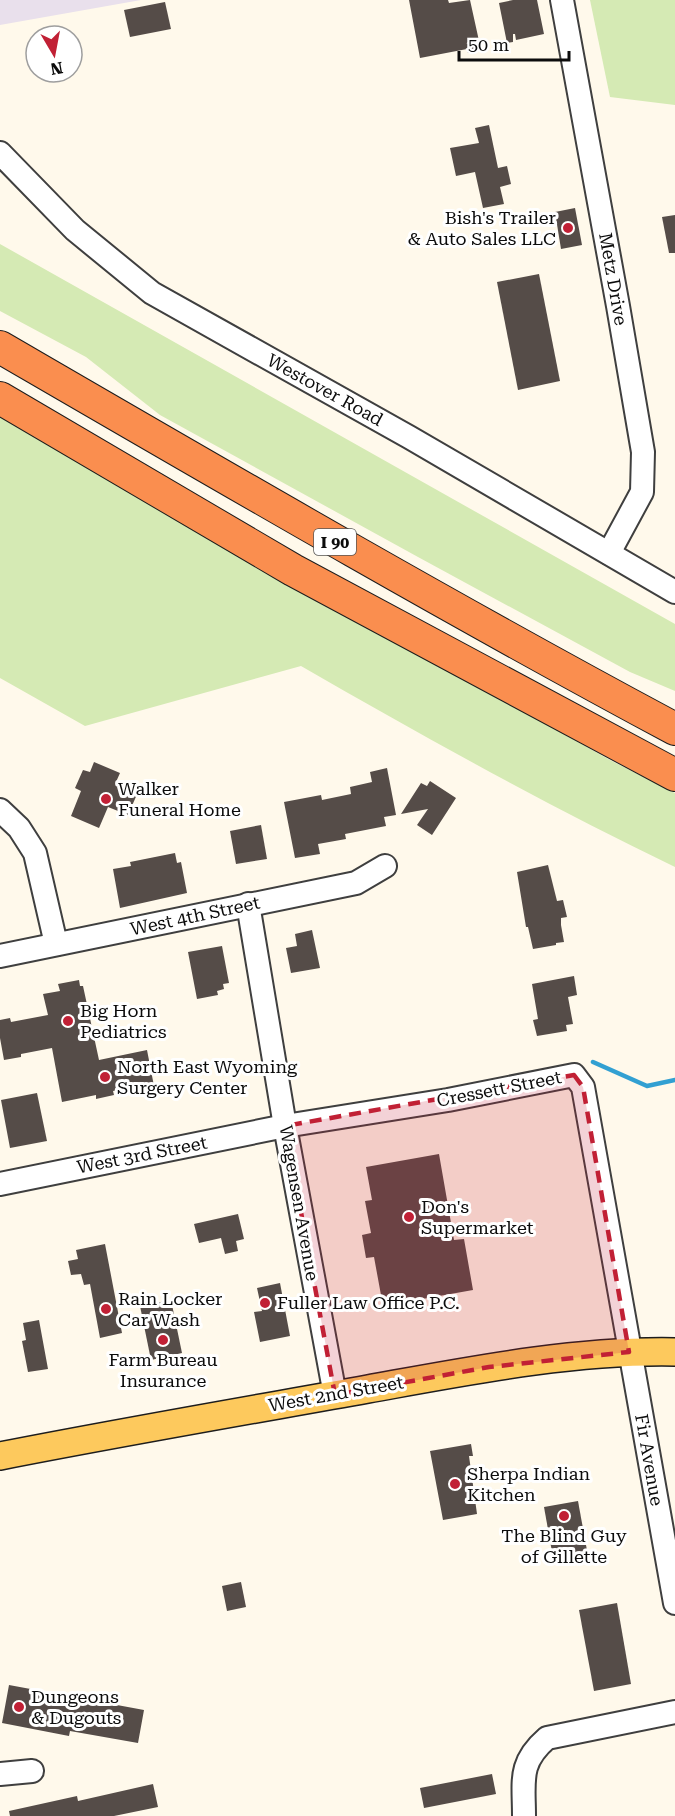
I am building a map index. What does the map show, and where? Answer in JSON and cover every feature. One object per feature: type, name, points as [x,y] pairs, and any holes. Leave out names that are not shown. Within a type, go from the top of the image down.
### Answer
[{"type":"highway","name":"I 90","points":[[0,347],[352,552],[675,729]]},
{"type":"highway","name":"I 90","points":[[0,398],[293,570],[669,773]]},
{"type":"highway","name":"I 90","points":[[352,552],[675,704]]},
{"type":"main road","name":"West 2nd Street","points":[[0,1456],[489,1367],[629,1352],[675,1352]]},
{"type":"street","name":"Metz Drive","points":[[562,0],[643,452],[642,492],[609,553]]},
{"type":"street","name":"Westover Road","points":[[0,153],[75,230],[152,293],[399,431],[675,592]]},
{"type":"street","points":[[0,810],[19,828],[35,853],[56,944]]},
{"type":"street","name":"West 4th Street","points":[[0,956],[356,883],[385,866]]},
{"type":"street","name":"Wagensen Avenue","points":[[248,904],[285,1126],[335,1395]]},
{"type":"street","name":"Cressett Street","points":[[285,1126],[437,1102],[574,1075],[583,1087],[629,1352]]},
{"type":"street","name":"West 3rd Street","points":[[0,1184],[285,1126]]},
{"type":"street","name":"Fir Avenue","points":[[629,1352],[675,1603]]},
{"type":"street","points":[[524,1816],[523,1771],[535,1748],[547,1738],[675,1712]]},
{"type":"street","points":[[0,1773],[32,1771]]},
{"type":"highlighted area","points":[[574,1075],[583,1087],[629,1352],[489,1367],[335,1395],[285,1126]]},
{"type":"shaded area","points":[[0,0],[141,0],[0,25]]},
{"type":"green space","points":[[590,0],[675,0],[675,105],[610,97]]},
{"type":"green space","points":[[0,244],[675,624],[675,691],[630,672],[160,415],[86,357],[0,311]]},
{"type":"green space","points":[[0,417],[610,760],[675,793],[675,867],[486,770],[301,666],[85,726],[0,678]]},
{"type":"building","points":[[409,0],[448,0],[449,3],[470,0],[481,50],[468,53],[467,49],[420,58]]},
{"type":"building","points":[[513,0],[537,0],[544,34],[516,40],[513,34],[513,42],[507,43],[499,3]]},
{"type":"building","points":[[165,2],[171,29],[130,37],[124,10]]},
{"type":"building","points":[[489,125],[498,168],[507,166],[511,184],[500,187],[504,204],[483,208],[475,172],[456,176],[450,148],[479,143],[475,128]]},
{"type":"building","name":"Bish's Trailer & Auto Sales LLC","points":[[575,208],[582,245],[561,249],[555,212]]},
{"type":"building","points":[[675,215],[675,253],[669,253],[662,217]]},
{"type":"building","points":[[539,274],[560,381],[518,390],[497,282]]},
{"type":"building","name":"Walker Funeral Home","points":[[94,762],[120,773],[116,782],[138,792],[128,815],[108,807],[99,828],[71,816],[81,791],[75,788],[83,770],[90,772]]},
{"type":"building","points":[[387,768],[396,815],[384,817],[386,826],[345,834],[346,839],[318,844],[320,854],[295,858],[284,802],[321,795],[322,800],[351,794],[350,787],[372,782],[370,772]]},
{"type":"building","points":[[430,781],[456,798],[432,835],[417,825],[428,809],[401,814],[421,783],[427,786]]},
{"type":"building","points":[[261,825],[267,859],[236,864],[230,831]]},
{"type":"building","points":[[175,853],[177,863],[181,862],[187,893],[120,908],[113,869],[131,866],[130,862]]},
{"type":"building","points":[[548,865],[557,901],[563,900],[567,917],[561,918],[564,942],[533,949],[528,927],[526,927],[517,872]]},
{"type":"building","points":[[312,930],[320,968],[291,973],[286,948],[297,946],[295,934]]},
{"type":"building","points":[[222,946],[229,983],[223,984],[224,989],[217,991],[218,995],[197,999],[188,952]]},
{"type":"building","points":[[574,976],[577,995],[568,997],[573,1024],[566,1025],[567,1031],[537,1036],[533,1020],[538,1019],[532,984]]},
{"type":"building","points":[[79,980],[80,986],[83,986],[99,1060],[147,1050],[154,1086],[138,1090],[138,1086],[113,1091],[114,1095],[96,1099],[96,1095],[62,1102],[52,1048],[4,1060],[0,1020],[10,1018],[11,1022],[48,1015],[43,994],[60,991],[58,984]]},
{"type":"building","points":[[37,1093],[47,1141],[10,1148],[1,1100]]},
{"type":"building","name":"Don's Supermarket","points":[[439,1154],[454,1240],[464,1239],[473,1290],[383,1306],[374,1257],[366,1258],[362,1235],[371,1233],[365,1201],[372,1200],[366,1167]]},
{"type":"building","points":[[238,1214],[244,1239],[236,1241],[238,1251],[225,1254],[221,1238],[199,1243],[194,1224]]},
{"type":"building","name":"Rain Locker Car Wash","points":[[105,1244],[122,1333],[100,1338],[90,1284],[84,1285],[81,1274],[71,1275],[68,1261],[78,1259],[76,1250]]},
{"type":"building","points":[[280,1283],[290,1336],[260,1342],[254,1312],[262,1311],[257,1288]]},
{"type":"building","name":"Farm Bureau Insurance","points":[[171,1300],[182,1353],[151,1360],[140,1306]]},
{"type":"building","points":[[39,1320],[48,1369],[28,1372],[22,1341],[26,1340],[23,1323]]},
{"type":"building","name":"Sherpa Indian Kitchen","points":[[471,1444],[473,1456],[469,1456],[477,1514],[443,1520],[430,1451]]},
{"type":"building","points":[[578,1501],[588,1556],[554,1563],[544,1507]]},
{"type":"building","points":[[241,1582],[246,1607],[227,1611],[222,1586]]},
{"type":"building","points":[[617,1603],[631,1684],[594,1691],[579,1610]]},
{"type":"building","points":[[9,1685],[144,1710],[138,1743],[70,1731],[69,1736],[2,1723]]},
{"type":"building","points":[[492,1774],[496,1794],[424,1808],[420,1788]]},
{"type":"building","points":[[153,1784],[158,1807],[114,1816],[10,1816],[9,1811],[77,1796],[78,1801]]},
{"type":"waterway","points":[[593,1062],[647,1086],[675,1080]]},
{"type":"place","name":"Bish's Trailer & Auto Sales LLC","points":[[568,228]]},
{"type":"place","name":"Walker Funeral Home","points":[[106,799]]},
{"type":"place","name":"Big Horn Pediatrics","points":[[68,1021]]},
{"type":"place","name":"North East Wyoming Surgery Center","points":[[105,1077]]},
{"type":"place","name":"Don's Supermarket","points":[[409,1217]]},
{"type":"place","name":"Fuller Law Office P.C.","points":[[265,1303]]},
{"type":"place","name":"Rain Locker Car Wash","points":[[106,1309]]},
{"type":"place","name":"Farm Bureau Insurance","points":[[163,1340]]},
{"type":"place","name":"Sherpa Indian Kitchen","points":[[455,1484]]},
{"type":"place","name":"The Blind Guy of Gillette","points":[[564,1516]]},
{"type":"place","name":"Dungeons & Dugouts","points":[[19,1707]]}]
